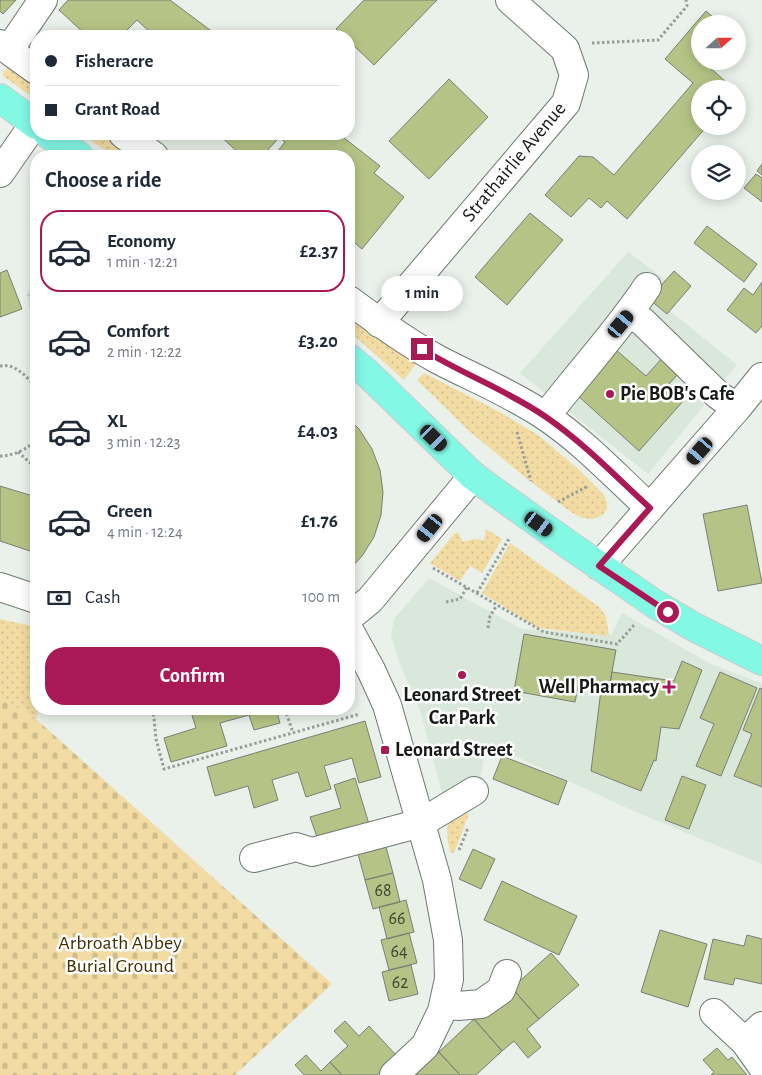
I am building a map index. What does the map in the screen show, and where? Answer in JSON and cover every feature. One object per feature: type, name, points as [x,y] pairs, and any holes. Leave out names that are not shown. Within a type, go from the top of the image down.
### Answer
[{"type":"main road","points":[[0,98],[30,121]]},
{"type":"main road","points":[[56,140],[70,150]]},
{"type":"main road","points":[[355,364],[473,476],[655,604],[694,627],[762,661]]},
{"type":"street","points":[[30,66],[5,47],[43,0]]},
{"type":"street","name":"Strathairlie Avenue","points":[[379,323],[566,103],[574,75],[565,49],[510,0]]},
{"type":"street","points":[[0,173],[30,138]]},
{"type":"street","points":[[131,140],[146,150]]},
{"type":"street","points":[[546,416],[630,313],[648,287]]},
{"type":"street","points":[[355,305],[379,323],[436,358],[514,396],[546,416],[587,448],[650,508]]},
{"type":"street","points":[[630,313],[643,322],[718,395],[737,408]]},
{"type":"street","points":[[599,566],[762,377]]},
{"type":"street","points":[[355,612],[370,600],[473,476]]},
{"type":"street","points":[[0,587],[30,597]]},
{"type":"street","points":[[355,641],[387,705],[438,880],[448,940],[449,979],[442,1011],[425,1046],[394,1075]]},
{"type":"street","points":[[254,858],[296,848],[312,852],[421,823],[474,791]]},
{"type":"street","points":[[444,1004],[458,1006],[481,1004],[501,990],[507,974]]},
{"type":"street","points":[[714,1013],[754,1034],[762,1066]]},
{"type":"path","points":[[565,49],[592,43],[658,40],[686,6],[686,0]]},
{"type":"path","points":[[0,366],[7,365],[19,370],[30,380]]},
{"type":"path","points":[[514,396],[514,422],[531,482]]},
{"type":"path","points":[[0,456],[9,456],[30,446]]},
{"type":"path","points":[[18,452],[30,463]]},
{"type":"path","points":[[477,593],[509,537],[515,542]]},
{"type":"path","points":[[408,554],[544,632],[617,644],[655,604]]},
{"type":"path","points":[[446,602],[460,599],[466,587]]},
{"type":"path","points":[[488,628],[490,616],[497,605]]},
{"type":"path","points":[[355,715],[387,705]]},
{"type":"path","points":[[154,715],[156,738],[164,769],[353,715]]},
{"type":"path","points":[[287,715],[293,733]]},
{"type":"path","points":[[438,880],[452,866],[474,816],[474,791]]},
{"type":"shaded area","points":[[628,252],[666,280],[653,297],[737,365],[648,474],[520,373]]},
{"type":"shaded area","points":[[30,287],[30,311],[27,293]]},
{"type":"shaded area","points":[[429,578],[522,629],[611,635],[622,613],[709,663],[762,684],[762,864],[638,813],[493,746],[486,749],[480,778],[444,800],[420,710],[399,662],[391,635],[394,619]]},
{"type":"green space","points":[[9,66],[30,82],[30,96],[2,75]]},
{"type":"green space","points":[[90,140],[110,140],[124,150],[105,150]]},
{"type":"green space","points":[[355,319],[418,361],[404,380],[355,336]]},
{"type":"green space","points":[[424,373],[498,411],[538,435],[576,467],[604,495],[607,509],[603,515],[593,519],[582,518],[571,512],[526,478],[468,430],[417,380]]},
{"type":"green space","points":[[486,529],[502,539],[482,573],[470,566],[460,581],[430,563],[454,534],[458,532],[463,542],[474,539],[484,540]]},
{"type":"green space","points":[[510,543],[599,607],[606,616],[609,636],[538,628],[482,593]]},
{"type":"green space","points":[[0,619],[30,626],[30,715],[37,715],[36,719],[0,698]]},
{"type":"green space","name":"Arbroath Abbey Burial Ground","points":[[0,698],[36,719],[332,984],[235,1075],[0,1075]]},
{"type":"green space","points":[[459,811],[469,814],[454,853],[450,852],[447,829],[450,819]]},
{"type":"building","points":[[0,0],[16,0],[3,14],[0,11]]},
{"type":"building","points":[[68,0],[170,0],[210,30],[148,30],[137,20],[127,30],[81,30],[59,10]]},
{"type":"building","points":[[364,0],[437,0],[374,65],[355,47],[355,30],[336,29]]},
{"type":"building","points":[[706,11],[711,15],[703,15]]},
{"type":"building","points":[[691,29],[691,70],[713,70],[724,80],[691,81],[665,59]]},
{"type":"building","points":[[449,79],[488,117],[429,179],[389,141]]},
{"type":"building","points":[[691,85],[691,135],[699,135],[627,219],[607,201],[601,208],[589,198],[571,217],[545,195],[579,156],[593,157],[614,175]]},
{"type":"building","points":[[225,140],[277,140],[268,150],[235,150]]},
{"type":"building","points":[[282,140],[347,140],[380,166],[374,173],[404,197],[362,249],[355,243],[355,150],[279,150],[285,142]]},
{"type":"building","points":[[762,164],[762,175],[757,171]]},
{"type":"building","points":[[756,174],[762,178],[762,202],[746,190],[746,186]]},
{"type":"building","points":[[530,213],[563,240],[507,305],[475,277]]},
{"type":"building","points":[[707,226],[757,264],[744,282],[694,243]]},
{"type":"building","points":[[7,270],[22,309],[0,317],[0,273]]},
{"type":"building","points":[[674,271],[691,286],[667,314],[649,299]]},
{"type":"building","points":[[762,282],[762,326],[756,333],[727,310],[744,288],[753,295]]},
{"type":"building","points":[[615,349],[646,376],[664,356],[681,371],[668,385],[684,400],[639,451],[576,394]]},
{"type":"building","points":[[355,425],[372,449],[380,470],[383,492],[381,515],[374,537],[355,564]]},
{"type":"building","points":[[0,486],[30,495],[30,551],[0,541]]},
{"type":"building","points":[[747,505],[762,583],[718,591],[703,514]]},
{"type":"building","points":[[524,634],[616,650],[609,688],[579,682],[575,702],[514,691]]},
{"type":"building","points":[[682,661],[702,670],[679,729],[661,727],[656,761],[654,760],[641,791],[591,771],[601,690],[609,691],[612,672],[674,681]]},
{"type":"building","points":[[720,672],[757,688],[721,776],[696,766],[714,724],[700,718]]},
{"type":"building","points":[[760,688],[762,689],[762,787],[734,776],[752,734],[743,730]]},
{"type":"building","points":[[192,715],[249,715],[220,723],[227,746],[171,762],[164,738],[196,728]]},
{"type":"building","points":[[249,715],[278,715],[280,723],[254,730]]},
{"type":"building","points":[[365,721],[381,777],[359,783],[352,758],[324,766],[331,789],[306,797],[298,772],[272,780],[278,800],[254,808],[248,786],[215,796],[207,767]]},
{"type":"building","points":[[502,756],[567,781],[558,805],[493,779]]},
{"type":"building","points":[[682,776],[706,785],[689,829],[665,820]]},
{"type":"building","points":[[355,778],[369,824],[318,840],[310,817],[341,808],[334,785]]},
{"type":"building","points":[[386,847],[393,873],[365,880],[358,854]]},
{"type":"building","points":[[473,849],[495,859],[481,889],[459,879]]},
{"type":"building","points":[[393,873],[400,902],[373,909],[365,880]]},
{"type":"building","points":[[502,881],[577,916],[559,955],[484,920]]},
{"type":"building","points":[[406,900],[414,932],[387,939],[379,907]]},
{"type":"building","points":[[660,930],[707,944],[688,1007],[641,992]]},
{"type":"building","points":[[409,933],[417,963],[389,970],[381,940]]},
{"type":"building","points":[[747,935],[762,939],[762,984],[735,978],[733,985],[704,979],[713,939],[744,946]]},
{"type":"building","points":[[551,953],[579,985],[539,1019],[512,988]]},
{"type":"building","points":[[411,965],[418,994],[389,1001],[382,972]]},
{"type":"building","points":[[512,988],[539,1019],[527,1029],[541,1047],[528,1058],[514,1041],[502,1051],[474,1019]]},
{"type":"building","points":[[474,1019],[502,1051],[476,1075],[460,1075],[439,1052]]},
{"type":"building","points":[[345,1021],[359,1036],[369,1026],[397,1056],[377,1075],[342,1075],[330,1062],[348,1046],[334,1031]]},
{"type":"building","points":[[717,1048],[728,1060],[732,1057],[747,1075],[711,1075],[714,1072],[703,1060]]},
{"type":"building","points":[[439,1052],[460,1075],[415,1075]]},
{"type":"building","points":[[306,1055],[321,1071],[330,1062],[342,1075],[304,1075],[295,1065]]},
{"type":"place","name":"Pie BOB's Cafe","points":[[610,394]]},
{"type":"place","name":"Leonard Street Car Park","points":[[462,675]]},
{"type":"place","name":"Well Pharmacy","points":[[669,687]]},
{"type":"place","name":"Leonard Street","points":[[385,750]]},
{"type":"route","points":[[422,349],[436,358],[514,396],[546,416],[587,448],[650,508],[599,566],[668,612]]}]
